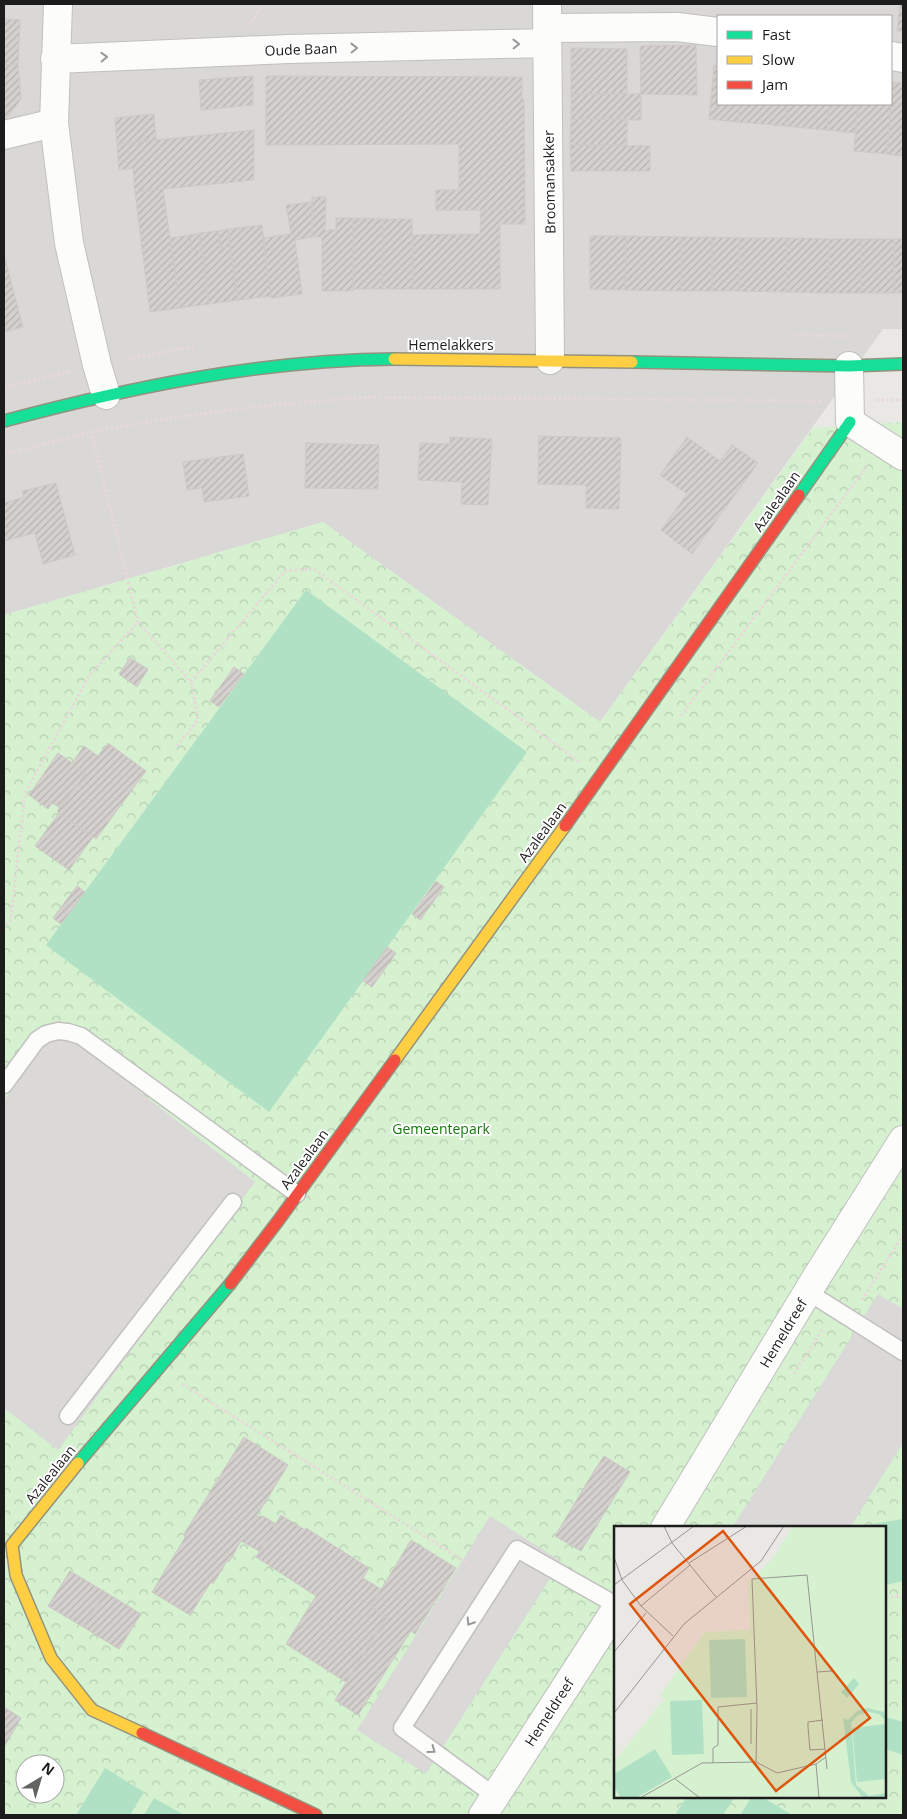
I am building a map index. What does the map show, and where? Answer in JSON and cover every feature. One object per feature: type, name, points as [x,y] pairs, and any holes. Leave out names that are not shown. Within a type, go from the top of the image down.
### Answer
[{"type":"street","points":[[58,4],[54,123],[69,242],[97,365],[106,396]]},
{"type":"street","name":"Oude Baan","points":[[56,59],[288,49],[547,25],[677,27],[717,32]]},
{"type":"street","name":"Broomansakker","points":[[547,25],[550,360]]},
{"type":"street","points":[[4,135],[54,123]]},
{"type":"street","name":"Hemelakkers","points":[[4,421],[106,396],[230,371],[362,359],[550,360],[849,366],[903,364]]},
{"type":"street","points":[[849,366],[850,411],[903,456]]},
{"type":"street","name":"Azalealaan","points":[[316,1815],[92,1710],[51,1658],[16,1575],[8,1542],[158,1369],[277,1224],[601,777],[850,411]]},
{"type":"street","name":"Hemeldreef","points":[[666,1526],[903,1140]]},
{"type":"street","name":"Hemeldreef","points":[[489,1806],[614,1612]]},
{"type":"lane","points":[[4,1086],[37,1040],[46,1034],[58,1031],[81,1036],[297,1194]]},
{"type":"lane","points":[[68,1416],[233,1202]]},
{"type":"lane","points":[[808,1292],[903,1352]]},
{"type":"lane","points":[[489,1806],[402,1728],[516,1549],[614,1604]]},
{"type":"path","points":[[4,455],[91,432],[176,417],[262,406],[369,397],[795,402],[850,411],[903,400]]},
{"type":"path","points":[[91,432],[138,622],[191,682],[198,720],[177,746]]},
{"type":"path","points":[[191,682],[285,571],[314,568],[601,777]]},
{"type":"path","points":[[4,930],[11,919],[26,793],[89,676],[138,622]]},
{"type":"path","points":[[791,1378],[823,1328],[859,1303],[903,1235]]},
{"type":"path","points":[[158,1369],[496,1581]]},
{"type":"path","points":[[887,1597],[903,1596]]},
{"type":"shaded area","points":[[4,4],[903,4],[903,329],[883,329],[600,722],[323,522],[4,615]]},
{"type":"shaded area","points":[[62,1037],[75,1041],[255,1182],[58,1450],[4,1408],[4,1100],[43,1047],[50,1041]]},
{"type":"shaded area","points":[[878,1294],[903,1309],[903,1443],[851,1526],[733,1526]]},
{"type":"shaded area","points":[[490,1516],[561,1561],[426,1774],[357,1730]]},
{"type":"green space","name":"Gemeentepark","points":[[903,422],[903,1815],[4,1815],[4,615],[323,522],[600,722],[813,428]]},
{"type":"green space","points":[[306,590],[527,752],[269,1112],[46,945]]},
{"type":"green space","points":[[903,1519],[903,1581],[887,1585],[887,1526],[860,1526]]},
{"type":"green space","points":[[887,1717],[903,1722],[903,1755],[887,1749]]},
{"type":"green space","points":[[105,1768],[144,1792],[130,1815],[76,1815]]},
{"type":"green space","points":[[154,1798],[184,1815],[144,1815]]},
{"type":"green space","points":[[685,1799],[733,1799],[723,1815],[675,1815]]},
{"type":"green space","points":[[750,1799],[766,1799],[792,1815],[740,1815]]},
{"type":"building","points":[[900,4],[903,4],[903,31],[897,31]]},
{"type":"building","points":[[4,19],[20,20],[18,64],[4,65]]},
{"type":"building","points":[[696,45],[697,95],[641,94],[640,46]]},
{"type":"building","points":[[571,48],[627,49],[627,94],[571,94]]},
{"type":"building","points":[[18,64],[21,99],[4,120],[4,65]]},
{"type":"building","points":[[714,65],[717,66],[717,105],[739,105],[738,122],[709,119]]},
{"type":"building","points":[[253,76],[253,105],[201,110],[199,80]]},
{"type":"building","points":[[266,76],[522,77],[525,210],[436,210],[436,190],[459,190],[459,144],[266,145]]},
{"type":"building","points":[[893,82],[903,83],[903,156],[887,154]]},
{"type":"building","points":[[571,94],[641,94],[641,120],[571,119]]},
{"type":"building","points":[[739,105],[787,105],[785,126],[738,122]]},
{"type":"building","points":[[787,105],[829,105],[827,130],[785,126]]},
{"type":"building","points":[[829,105],[858,105],[855,133],[827,130]]},
{"type":"building","points":[[858,105],[891,105],[887,154],[854,151]]},
{"type":"building","points":[[154,114],[156,140],[117,144],[115,118]]},
{"type":"building","points":[[571,119],[627,119],[627,145],[570,145]]},
{"type":"building","points":[[254,130],[254,180],[135,192],[133,168],[119,170],[117,144]]},
{"type":"building","points":[[570,145],[650,146],[650,171],[571,171]]},
{"type":"building","points":[[163,189],[180,308],[150,312],[135,192]]},
{"type":"building","points":[[312,197],[326,197],[325,230],[336,230],[336,218],[353,218],[353,291],[322,291],[322,237],[312,237]]},
{"type":"building","points":[[312,202],[312,237],[295,240],[302,294],[271,298],[263,238],[291,234],[286,205]]},
{"type":"building","points":[[481,210],[525,210],[525,224],[500,224],[500,289],[413,289],[413,235],[480,234]]},
{"type":"building","points":[[353,218],[383,219],[382,289],[353,289]]},
{"type":"building","points":[[383,219],[412,219],[413,289],[382,289]]},
{"type":"building","points":[[262,225],[271,296],[238,300],[228,229]]},
{"type":"building","points":[[228,229],[230,246],[220,248],[218,231]]},
{"type":"building","points":[[218,231],[220,248],[230,246],[238,300],[209,304],[200,233]]},
{"type":"building","points":[[200,233],[202,250],[192,251],[190,235]]},
{"type":"building","points":[[190,235],[192,251],[202,250],[209,304],[180,308],[170,238]]},
{"type":"building","points":[[590,236],[626,236],[625,290],[590,289]]},
{"type":"building","points":[[626,236],[682,237],[681,291],[625,290]]},
{"type":"building","points":[[682,237],[712,237],[712,291],[681,291]]},
{"type":"building","points":[[712,237],[739,238],[739,291],[712,291]]},
{"type":"building","points":[[739,238],[787,238],[786,292],[739,291]]},
{"type":"building","points":[[787,238],[829,239],[829,293],[786,292]]},
{"type":"building","points":[[829,239],[861,239],[861,293],[829,293]]},
{"type":"building","points":[[861,239],[894,239],[894,293],[861,293]]},
{"type":"building","points":[[894,239],[903,239],[903,293],[894,293]]},
{"type":"building","points":[[4,255],[23,327],[4,332]]},
{"type":"building","points":[[539,436],[621,438],[619,509],[586,508],[586,485],[538,484]]},
{"type":"building","points":[[450,437],[492,439],[488,505],[461,504],[462,482],[418,480],[420,443],[450,444]]},
{"type":"building","points":[[687,437],[720,461],[732,445],[758,463],[692,554],[661,530],[687,494],[660,475]]},
{"type":"building","points":[[306,443],[379,445],[378,489],[305,488]]},
{"type":"building","points":[[243,454],[249,496],[204,502],[202,488],[187,490],[183,462]]},
{"type":"building","points":[[56,483],[75,555],[43,564],[35,533],[4,541],[4,503],[24,497],[22,491]]},
{"type":"building","points":[[130,658],[148,669],[137,687],[119,674]]},
{"type":"building","points":[[234,667],[244,674],[219,707],[210,701]]},
{"type":"building","points":[[108,743],[146,771],[96,839],[57,811],[86,773],[72,763],[84,746],[98,756]]},
{"type":"building","points":[[58,753],[86,773],[60,808],[52,803],[48,809],[29,795]]},
{"type":"building","points":[[59,813],[93,837],[69,870],[35,846]]},
{"type":"building","points":[[436,881],[444,887],[420,920],[412,914]]},
{"type":"building","points":[[77,886],[85,892],[61,924],[53,918]]},
{"type":"building","points":[[387,947],[396,953],[372,987],[363,981]]},
{"type":"building","points":[[244,1437],[288,1465],[256,1517],[263,1516],[276,1524],[259,1551],[241,1541],[229,1562],[227,1561],[213,1584],[211,1582],[190,1615],[152,1592],[186,1536],[184,1534]]},
{"type":"building","points":[[604,1456],[630,1472],[620,1488],[594,1471]]},
{"type":"building","points":[[594,1471],[620,1488],[581,1551],[555,1536]]},
{"type":"building","points":[[281,1515],[305,1530],[306,1528],[369,1568],[363,1578],[381,1589],[371,1606],[387,1617],[346,1682],[286,1644],[316,1596],[256,1557]]},
{"type":"building","points":[[411,1540],[456,1568],[415,1634],[411,1631],[358,1715],[335,1700],[387,1617],[371,1606]]},
{"type":"building","points":[[70,1571],[105,1592],[83,1627],[48,1606]]},
{"type":"building","points":[[105,1592],[141,1614],[119,1649],[83,1627]]},
{"type":"building","points":[[4,1707],[21,1718],[4,1747]]},
{"type":"traffic: fast","points":[[4,421],[100,397],[246,370],[295,364],[394,359]]},
{"type":"traffic: fast","points":[[632,362],[849,366],[903,364]]},
{"type":"traffic: fast","points":[[799,495],[850,422]]},
{"type":"traffic: fast","points":[[78,1463],[230,1284]]},
{"type":"traffic: slow","points":[[394,359],[632,362]]},
{"type":"traffic: slow","points":[[395,1060],[565,826]]},
{"type":"traffic: slow","points":[[78,1463],[12,1545],[16,1575],[51,1658],[92,1710],[142,1733]]},
{"type":"traffic: jam","points":[[565,826],[799,495]]},
{"type":"traffic: jam","points":[[230,1284],[395,1060]]},
{"type":"traffic: jam","points":[[142,1733],[316,1815]]}]
